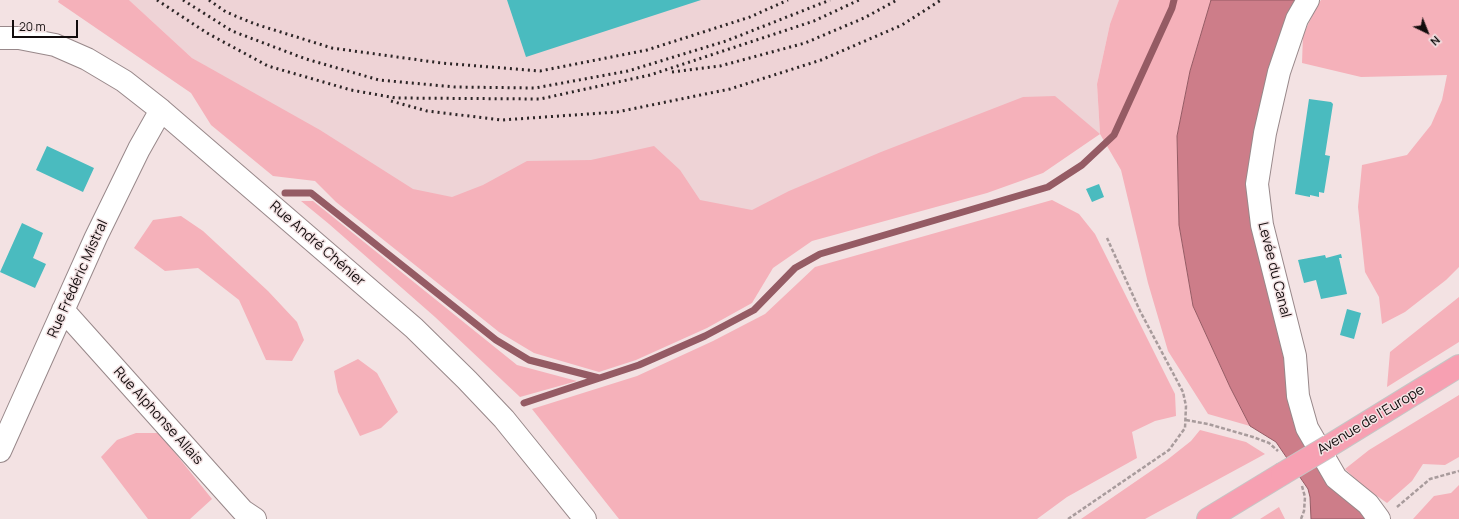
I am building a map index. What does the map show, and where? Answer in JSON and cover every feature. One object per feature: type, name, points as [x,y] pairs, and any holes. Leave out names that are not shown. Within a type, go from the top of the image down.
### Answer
[{"type":"main road","name":"Avenue de l'Europe","points":[[1208,519],[1287,469],[1330,446],[1459,366]]},
{"type":"street","name":"Levée du Canal","points":[[1308,0],[1297,19],[1280,72],[1265,133],[1257,184],[1262,225],[1284,310],[1294,356],[1298,396],[1307,428],[1336,478],[1368,504],[1387,514]]},
{"type":"street","name":"Rue André Chénier","points":[[0,38],[19,38],[55,45],[87,59],[124,81],[161,110],[414,328],[504,419],[585,519]]},
{"type":"street","name":"Rue Frédéric Mistral","points":[[0,451],[96,237],[136,156],[161,110]]},
{"type":"street","name":"Rue Alphonse Allais","points":[[63,310],[244,516]]},
{"type":"path","points":[[1068,519],[1169,450],[1185,428],[1186,406],[1183,392],[1140,311],[1107,238]]},
{"type":"path","points":[[1186,420],[1208,424],[1269,443],[1305,497],[1301,519]]},
{"type":"path","points":[[1387,514],[1430,479],[1459,471]]},
{"type":"shaded area","points":[[59,0],[129,0],[192,58],[320,130],[413,189],[452,197],[483,185],[527,161],[591,160],[654,146],[680,170],[700,200],[752,210],[789,191],[881,152],[1023,97],[1055,96],[1100,134],[1043,173],[987,193],[812,241],[773,268],[752,303],[707,328],[636,360],[599,372],[534,353],[499,332],[336,202],[315,181],[273,176],[211,125],[191,93],[58,2]]},
{"type":"shaded area","points":[[129,0],[1119,0],[1110,24],[1097,84],[1100,134],[1000,174],[507,249],[192,58]]},
{"type":"shaded area","points":[[1119,0],[1211,0],[1190,71],[1177,136],[1179,225],[1193,306],[1230,387],[1250,426],[1208,414],[1168,351],[1148,283],[1121,170],[1100,134],[1097,84],[1110,24]]},
{"type":"shaded area","points":[[1211,0],[1297,0],[1256,131],[1287,371],[1369,519],[1311,519],[1308,489],[1276,442],[1250,426],[1230,387],[1193,306],[1179,225],[1177,136],[1190,71]]},
{"type":"shaded area","points":[[1321,0],[1459,0],[1459,267],[1446,280],[1405,312],[1382,324],[1379,297],[1365,272],[1358,207],[1362,165],[1407,155],[1431,125],[1442,100],[1447,75],[1361,77],[1302,63],[1303,35]]},
{"type":"shaded area","points":[[1052,200],[1079,214],[1095,234],[1175,394],[1176,416],[1155,421],[1132,432],[1137,458],[1067,497],[1037,519],[619,519],[532,409],[637,376],[713,341],[765,314],[815,267]]},
{"type":"shaded area","points":[[301,201],[313,201],[517,365],[577,381],[520,397],[435,317]]},
{"type":"shaded area","points":[[181,216],[203,231],[268,291],[297,322],[304,340],[292,361],[266,360],[239,300],[198,268],[165,271],[134,248],[153,220]]},
{"type":"shaded area","points":[[1459,297],[1459,342],[1387,387],[1390,352]]},
{"type":"shaded area","points":[[358,359],[377,373],[398,412],[381,428],[360,436],[338,392],[334,371]]},
{"type":"shaded area","points":[[1459,395],[1459,457],[1445,465],[1423,464],[1412,481],[1387,503],[1364,487],[1345,469],[1369,450]]},
{"type":"shaded area","points":[[1200,430],[1246,442],[1265,454],[1145,519],[1081,519],[1167,460],[1191,441]]},
{"type":"shaded area","points":[[136,433],[159,433],[212,499],[190,519],[148,519],[101,457],[117,440]]},
{"type":"shaded area","points":[[1459,485],[1459,519],[1413,519],[1434,496],[1451,493]]},
{"type":"shaded area","points":[[1279,507],[1285,519],[1260,519]]},
{"type":"building","points":[[507,0],[701,0],[526,57]]},
{"type":"building","points":[[1309,99],[1331,102],[1333,104],[1325,155],[1330,156],[1324,193],[1319,192],[1319,197],[1295,194]]},
{"type":"building","points":[[47,146],[94,168],[83,192],[36,170]]},
{"type":"building","points":[[1099,184],[1104,197],[1092,202],[1086,189]]},
{"type":"building","points":[[22,223],[43,233],[33,258],[46,264],[35,288],[0,272]]},
{"type":"building","points":[[1341,254],[1342,258],[1339,258],[1347,294],[1321,299],[1316,280],[1304,283],[1298,260],[1325,255],[1326,258]]},
{"type":"building","points":[[1347,309],[1361,313],[1354,339],[1340,335]]},
{"type":"waterway","points":[[524,403],[639,365],[705,336],[754,310],[795,268],[820,254],[1048,187],[1082,165],[1114,135],[1172,8],[1174,0]]},
{"type":"waterway","points":[[285,193],[311,193],[496,340],[529,360],[599,378]]},
{"type":"railway","points":[[157,0],[207,33],[268,66],[351,90],[396,98],[540,99],[650,75],[814,21],[859,0]]},
{"type":"railway","points":[[183,0],[232,31],[306,59],[379,80],[455,87],[535,88],[628,71],[726,41],[830,0]]},
{"type":"railway","points":[[209,0],[226,12],[255,24],[332,48],[441,63],[540,71],[647,50],[750,17],[788,0]]},
{"type":"railway","points":[[672,72],[720,66],[805,43],[864,18],[897,0]]},
{"type":"railway","points":[[391,101],[427,111],[502,120],[617,112],[730,89],[821,60],[902,25],[941,0]]}]
